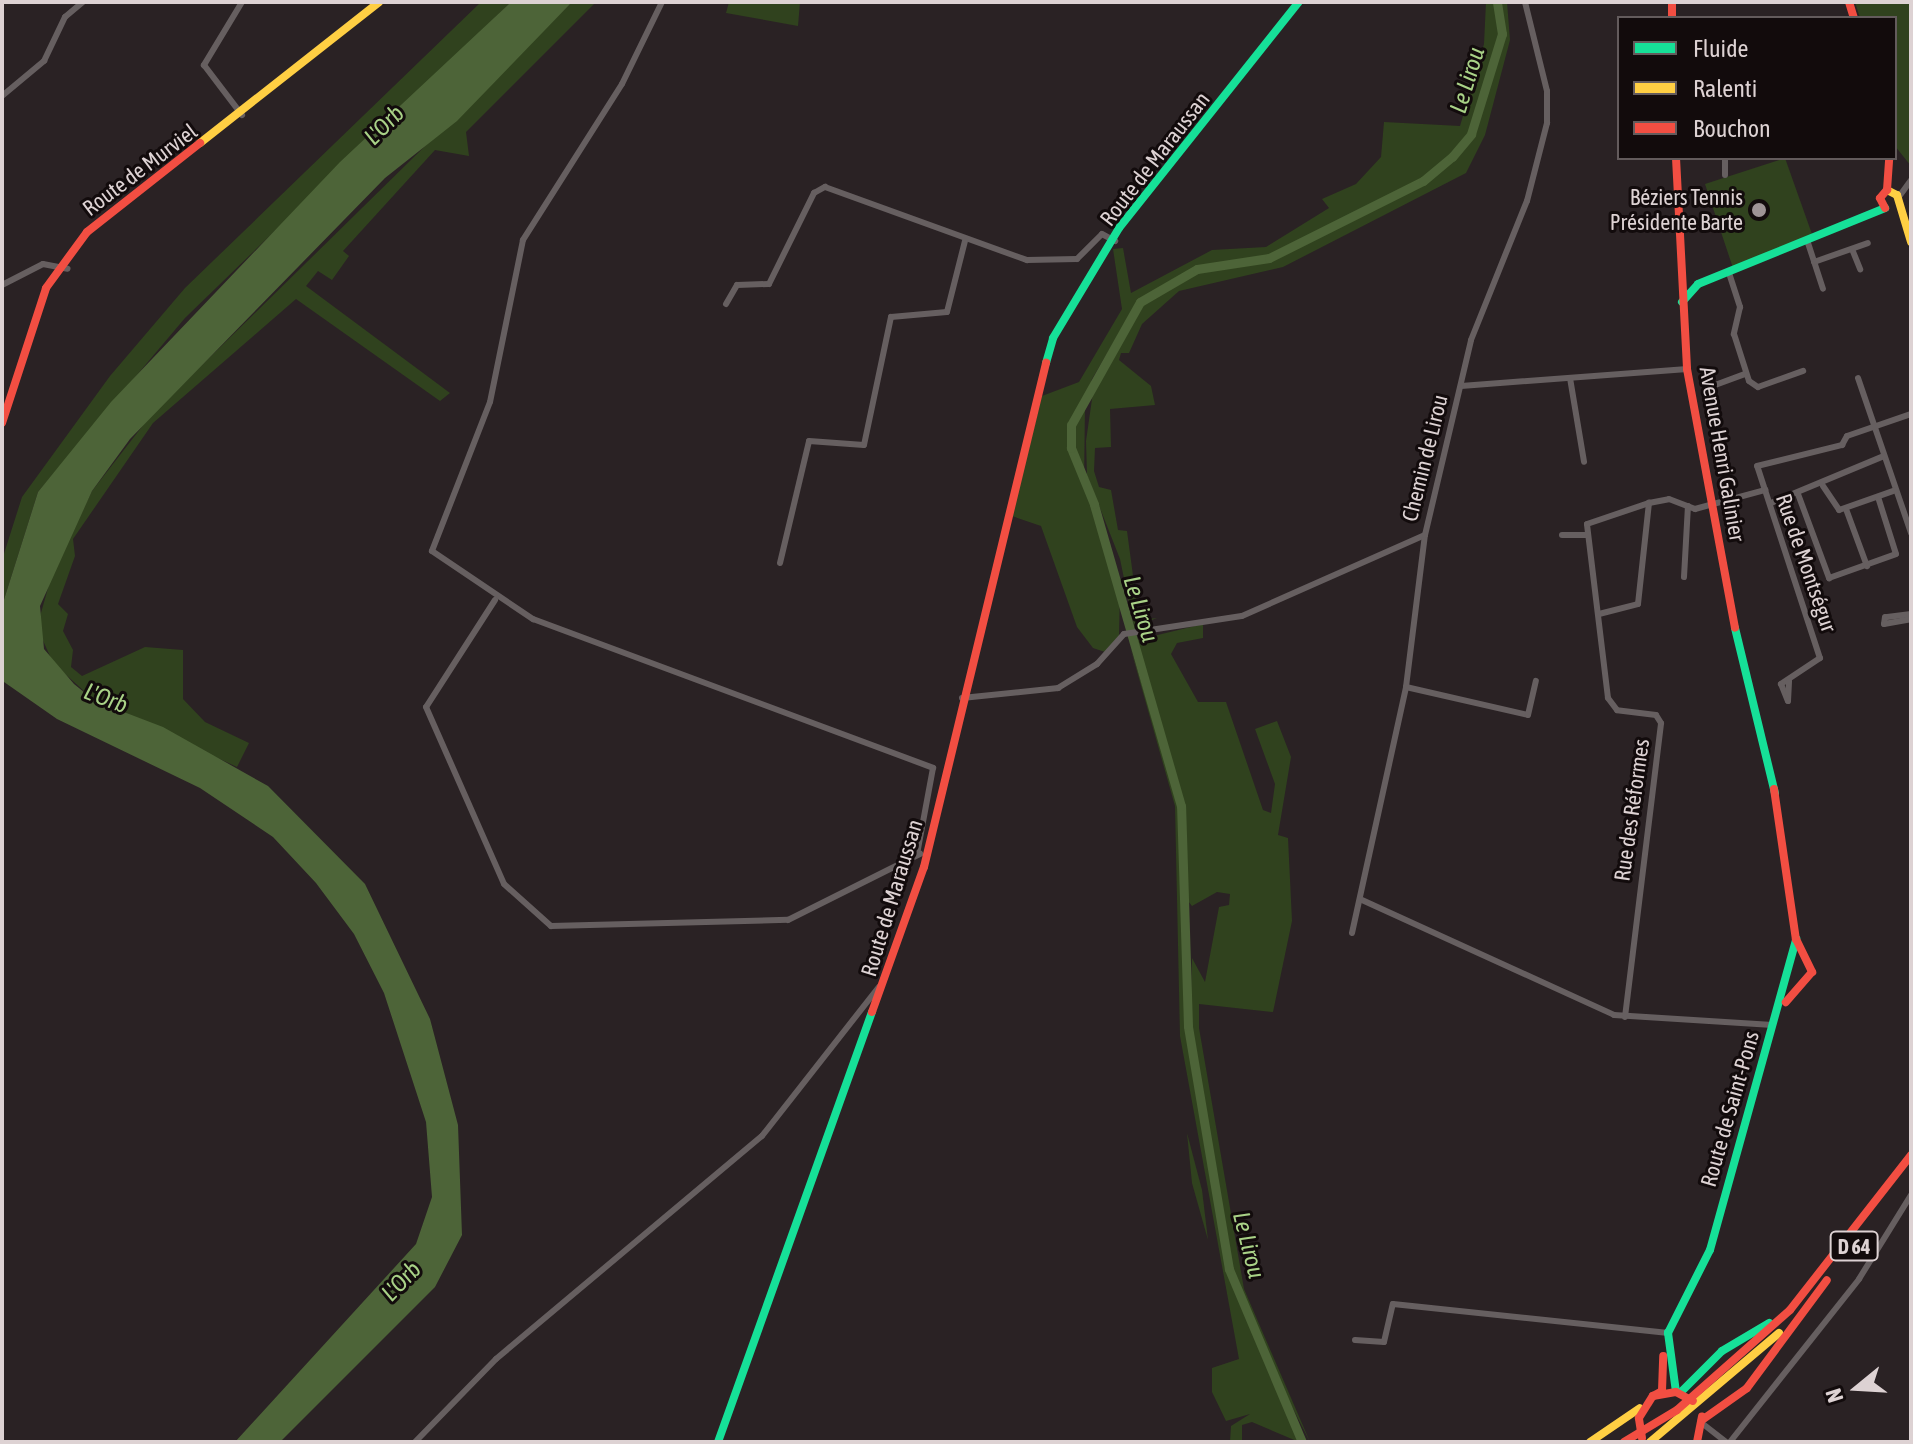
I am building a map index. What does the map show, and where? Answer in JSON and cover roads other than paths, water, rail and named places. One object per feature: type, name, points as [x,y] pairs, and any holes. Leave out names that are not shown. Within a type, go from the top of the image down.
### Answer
[{"type":"main road","name":"Route de Murviel","points":[[2,423],[39,304],[87,232],[242,115],[379,2]]},
{"type":"main road","name":"Route de Maraussan","points":[[718,1442],[887,979],[927,856],[962,698],[1051,349],[1113,239],[1301,2]]},
{"type":"main road","name":"Avenue Henri Galinier","points":[[1676,160],[1687,369],[1739,650],[1775,793],[1796,939]]},
{"type":"main road","points":[[1889,160],[1892,200],[1905,220],[1911,242]]},
{"type":"main road","points":[[1682,302],[1698,284],[1808,243],[1892,200]]},
{"type":"main road","points":[[1680,263],[1698,284]]},
{"type":"main road","points":[[1796,939],[1792,964],[1804,962]]},
{"type":"main road","points":[[1786,976],[1799,988],[1812,975],[1796,939]]},
{"type":"main road","name":"Route de Saint-Pons","points":[[1650,1399],[1662,1391],[1666,1331],[1705,1265],[1786,976],[1792,964]]},
{"type":"main road","name":"Route de Saint-Pons","points":[[1774,1024],[1799,988]]},
{"type":"main road","name":"D 64","points":[[1680,1393],[1722,1351],[1790,1310],[1911,1155]]},
{"type":"main road","name":"D 64","points":[[1702,1420],[1737,1399],[1791,1322],[1911,1165]]},
{"type":"main road","points":[[1624,1442],[1677,1410],[1790,1310]]},
{"type":"main road","points":[[1650,1399],[1639,1427],[1647,1442],[1791,1322]]},
{"type":"main road","points":[[1666,1331],[1680,1393],[1702,1420],[1697,1442]]},
{"type":"main road","points":[[1590,1442],[1650,1399],[1680,1393]]},
{"type":"street","points":[[2,96],[44,61],[65,17],[83,2]]},
{"type":"street","points":[[242,2],[204,65],[242,115]]},
{"type":"street","points":[[662,2],[646,43],[523,240],[490,402],[432,551],[495,600],[933,768],[917,854]]},
{"type":"street","name":"Chemin de Lirou","points":[[1352,933],[1362,900],[1406,687],[1425,535],[1485,293],[1527,201],[1547,123],[1525,2]]},
{"type":"street","points":[[1725,160],[1725,175]]},
{"type":"street","points":[[1892,200],[1911,180]]},
{"type":"street","points":[[726,304],[737,285],[769,284],[819,188],[1027,260],[1077,259],[1102,234],[1113,239]]},
{"type":"street","points":[[780,563],[809,441],[864,445],[891,317],[947,312],[965,241]]},
{"type":"street","points":[[1808,243],[1823,289]]},
{"type":"street","points":[[1814,262],[1868,243]]},
{"type":"street","points":[[1852,249],[1860,269]]},
{"type":"street","points":[[2,285],[34,266],[63,268]]},
{"type":"street","points":[[1729,273],[1745,374],[1758,387],[1803,371]]},
{"type":"street","points":[[1461,386],[1687,369]]},
{"type":"street","points":[[1706,396],[1707,388],[1745,374]]},
{"type":"street","points":[[1570,378],[1584,462]]},
{"type":"street","points":[[1858,378],[1911,533]]},
{"type":"street","points":[[1765,490],[1757,466],[1815,447],[1826,451],[1874,427],[1911,414]]},
{"type":"street","points":[[1771,503],[1823,486],[1836,472],[1884,456]]},
{"type":"street","points":[[1823,486],[1833,507],[1846,509],[1896,490]]},
{"type":"street","name":"Rue de Montségur","points":[[1649,503],[1669,499],[1688,506],[1712,506],[1765,490],[1820,658],[1789,681]]},
{"type":"street","points":[[1798,494],[1826,576],[1867,566],[1896,554],[1878,497]]},
{"type":"street","points":[[1562,535],[1587,535],[1589,517],[1649,503],[1638,604],[1599,614]]},
{"type":"street","points":[[1684,577],[1688,506]]},
{"type":"street","points":[[1846,509],[1867,566]]},
{"type":"street","points":[[962,698],[1058,688],[1097,664],[1124,634],[1242,616],[1425,535]]},
{"type":"street","name":"Rue des Réformes","points":[[1587,535],[1610,703],[1656,715],[1661,723],[1625,1017]]},
{"type":"street","points":[[495,600],[426,707],[504,884],[551,926],[788,920],[917,854],[927,856]]},
{"type":"street","points":[[1406,687],[1528,715],[1536,681]]},
{"type":"street","points":[[1362,900],[1567,999],[1625,1017],[1774,1024]]},
{"type":"street","points":[[415,1442],[496,1359],[762,1136],[887,979]]},
{"type":"street","points":[[1702,1420],[1715,1435],[1728,1442],[1859,1279],[1911,1195]]},
{"type":"street","points":[[1355,1340],[1384,1342],[1393,1304],[1666,1331]]},
{"type":"street","points":[[1697,1442],[1715,1435]]},
{"type":"water","name":"L'Orb","points":[[511,2],[572,2],[457,121],[385,178],[130,439],[92,491],[40,606],[44,649],[74,684],[95,701],[163,727],[268,786],[365,884],[430,1019],[458,1125],[462,1235],[435,1287],[280,1442],[235,1442],[416,1244],[432,1197],[426,1122],[384,993],[354,934],[316,883],[273,837],[200,788],[57,719],[4,682],[2,606],[38,492],[111,402],[340,162]]},
{"type":"waterway","name":"Le Lirou","points":[[1302,1442],[1229,1269],[1188,1026],[1181,806],[1094,504],[1071,448],[1071,425],[1140,302],[1197,269],[1269,258],[1423,181],[1452,157],[1471,134],[1502,34],[1497,2]]},
{"type":"place","name":"Béziers Tennis Présidente Barte","points":[[1759,210]]}]
